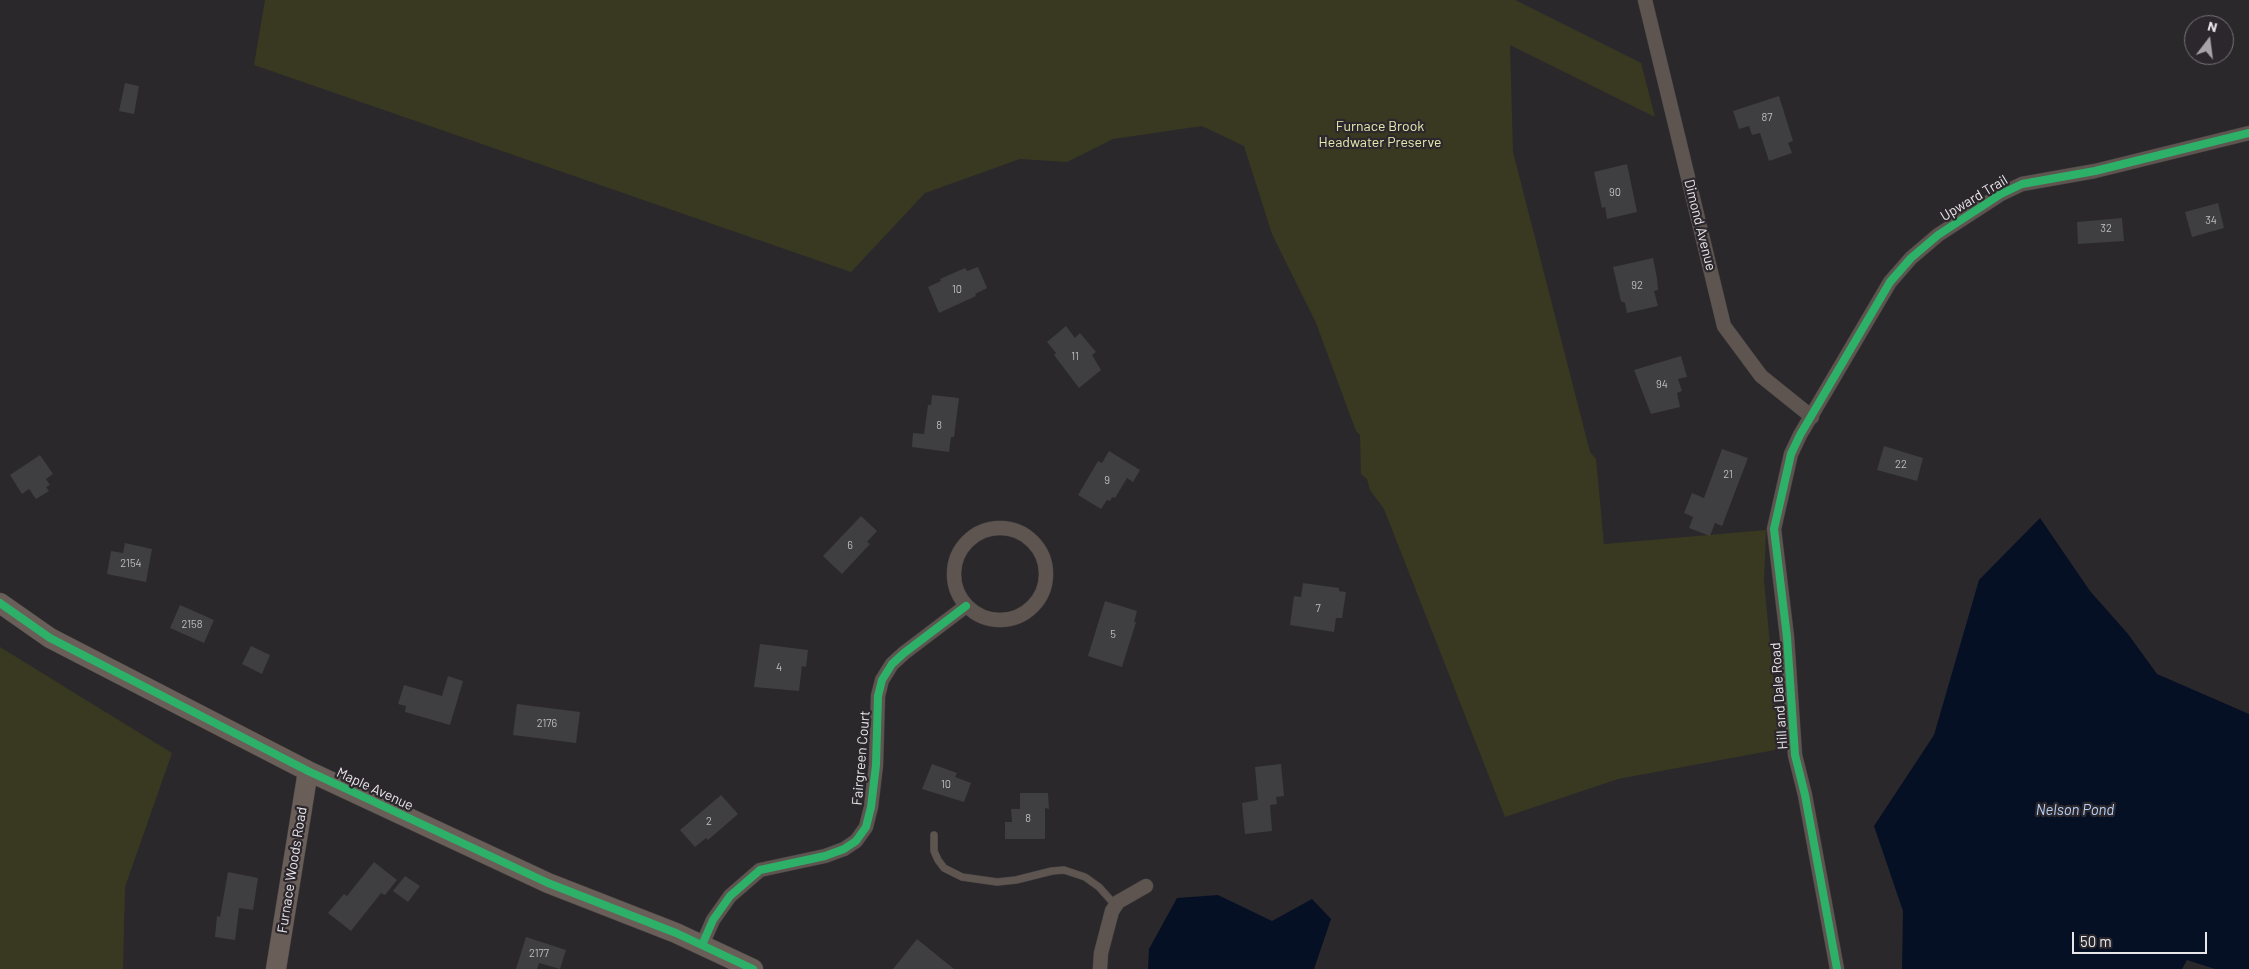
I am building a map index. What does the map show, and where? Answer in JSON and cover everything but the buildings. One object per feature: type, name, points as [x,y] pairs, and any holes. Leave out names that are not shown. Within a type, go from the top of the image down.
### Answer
[{"type":"street","name":"Dimond Avenue","points":[[1645,0],[1724,326],[1761,376],[1810,420]]},
{"type":"street","name":"Upward Trail","points":[[1810,420],[1890,282],[1911,258],[1938,235],[2001,194],[2022,184],[2095,171],[2249,133]]},
{"type":"street","name":"Hill and Dale Road","points":[[1810,420],[1791,454],[1774,529],[1787,637],[1795,756],[1805,795],[1837,969]]},
{"type":"street","points":[[996,528],[1020,532],[1037,547],[1044,561],[1046,576],[1043,591],[1035,604],[1023,614],[1008,620],[993,620],[978,616],[966,606],[958,595],[954,582],[954,568],[957,555],[975,535],[996,528]]},
{"type":"street","name":"Maple Avenue","points":[[0,603],[50,638],[308,771],[548,883],[676,933],[753,969]]},
{"type":"street","name":"Fairgreen Court","points":[[702,945],[714,920],[730,896],[760,870],[825,856],[844,850],[856,841],[866,827],[871,807],[876,765],[878,696],[882,680],[892,664],[904,653],[966,606]]},
{"type":"street","name":"Furnace Woods Road","points":[[276,969],[308,771]]},
{"type":"street","points":[[1100,969],[1112,911],[1116,906],[1146,886]]},
{"type":"lane","points":[[934,836],[934,851],[938,860],[944,868],[962,877],[997,882],[1016,880],[1052,870],[1064,870],[1084,877],[1099,887],[1116,906]]},
{"type":"green space","name":"Furnace Brook Headwater Preserve","points":[[265,0],[1515,0],[1641,63],[1655,117],[1510,45],[1513,152],[1590,452],[1596,459],[1604,544],[1766,530],[1764,581],[1780,749],[1618,779],[1505,817],[1384,509],[1370,490],[1367,479],[1361,474],[1360,435],[1356,431],[1316,323],[1272,234],[1244,146],[1202,126],[1113,139],[1067,162],[1020,159],[925,193],[851,272],[254,65]]},
{"type":"green space","points":[[0,647],[172,753],[125,887],[123,969],[0,969]]},
{"type":"water","name":"Nelson Pond","points":[[2040,518],[2090,591],[2128,634],[2157,674],[2249,714],[2249,969],[2215,969],[2187,960],[2182,969],[1902,969],[1903,911],[1874,826],[1934,735],[1979,580]]},
{"type":"water","points":[[1218,895],[1272,921],[1312,899],[1331,919],[1314,969],[1148,969],[1149,949],[1177,898]]},
{"type":"cycle path","points":[[1837,969],[1805,795],[1795,755],[1787,637],[1774,529],[1791,454],[1800,435],[1890,282],[1911,258],[1938,235],[2001,194],[2022,184],[2095,171],[2249,133]]},
{"type":"cycle path","points":[[0,603],[50,638],[308,771],[548,883],[676,933],[753,969]]},
{"type":"cycle path","points":[[702,945],[713,920],[730,896],[760,870],[825,856],[844,849],[856,841],[866,827],[871,807],[876,765],[878,696],[882,680],[892,664],[904,653],[966,606]]}]
